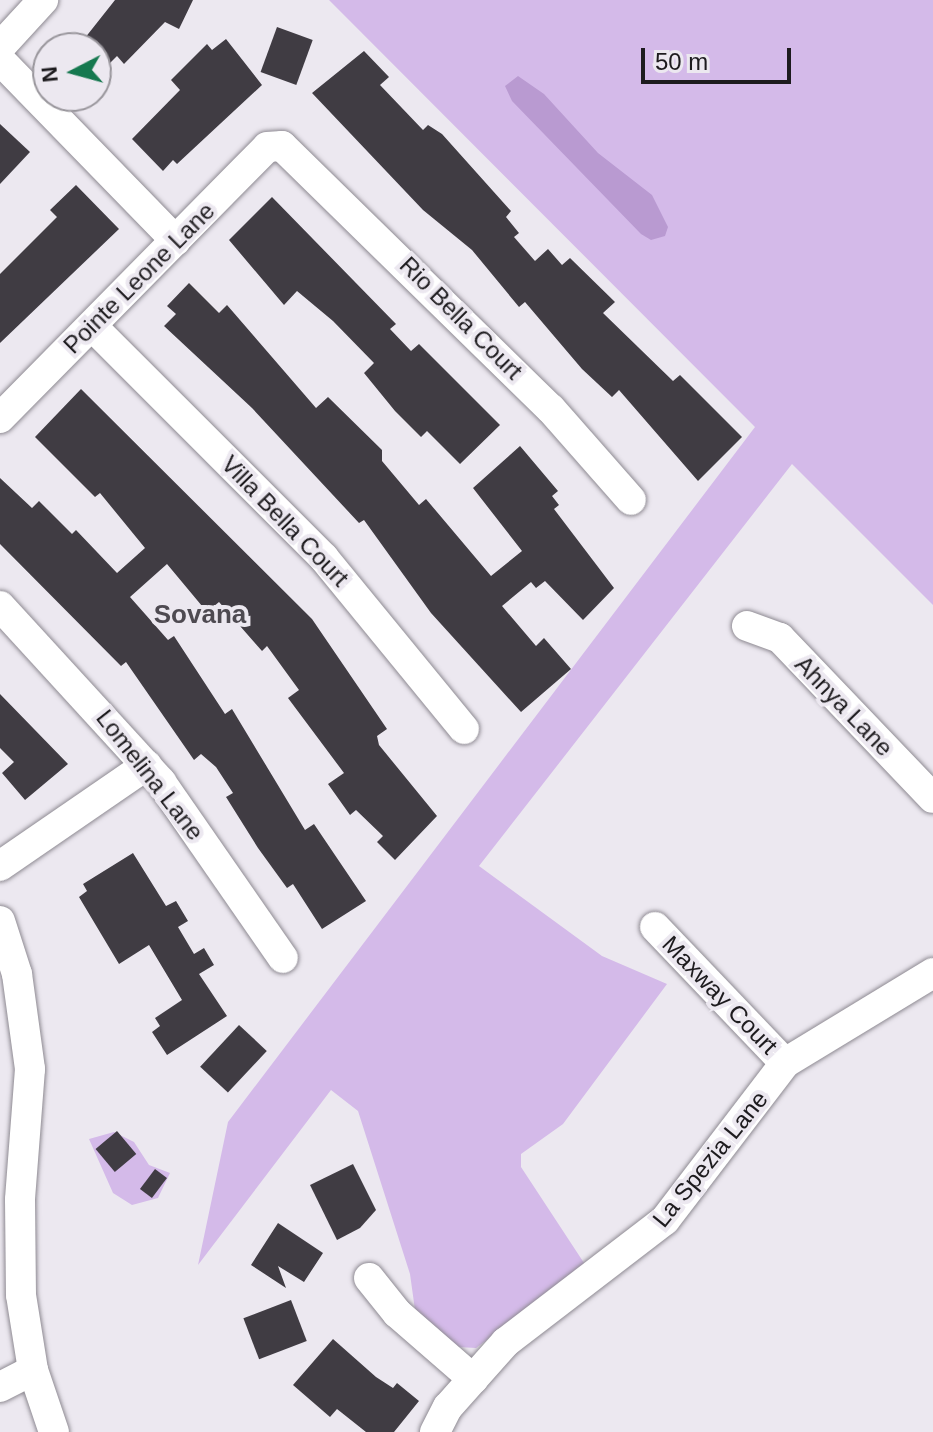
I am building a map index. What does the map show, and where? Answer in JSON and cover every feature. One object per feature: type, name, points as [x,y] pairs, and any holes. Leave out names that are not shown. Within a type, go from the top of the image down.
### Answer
[{"type":"street","points":[[0,47],[43,0]]},
{"type":"street","points":[[0,60],[176,241]]},
{"type":"street","name":"Pointe Leone Lane","points":[[0,418],[267,147],[282,146]]},
{"type":"street","name":"Rio Bella Court","points":[[282,146],[540,398],[631,500]]},
{"type":"street","name":"Villa Bella Court","points":[[92,326],[324,558],[464,729]]},
{"type":"street","name":"Lomelina Lane","points":[[0,606],[147,765],[283,958]]},
{"type":"street","name":"Ahnya Lane","points":[[747,626],[780,638],[933,798]]},
{"type":"street","points":[[0,866],[147,765]]},
{"type":"street","points":[[0,921],[17,974],[30,1069],[19,1236],[33,1370],[54,1432]]},
{"type":"street","name":"Maxway Court","points":[[655,927],[785,1063]]},
{"type":"street","name":"La Spezia Lane","points":[[435,1432],[473,1379],[506,1342],[665,1220],[785,1063],[933,973]]},
{"type":"street","points":[[369,1278],[397,1313],[473,1379]]},
{"type":"street","points":[[0,1387],[33,1370]]},
{"type":"shaded area","points":[[329,0],[933,0],[933,605],[792,464],[479,866],[602,956],[667,984],[563,1124],[521,1154],[521,1167],[586,1266],[476,1348],[458,1347],[415,1310],[410,1274],[358,1111],[331,1090],[198,1265],[228,1122],[755,427]]},
{"type":"shaded area","points":[[518,76],[544,94],[598,153],[652,195],[668,227],[665,236],[651,240],[641,234],[512,101],[505,86]]},
{"type":"shaded area","points":[[114,1132],[134,1142],[149,1165],[170,1173],[158,1198],[132,1205],[113,1193],[89,1139]]},
{"type":"building","points":[[115,0],[193,0],[179,29],[165,22],[124,64],[117,56],[112,61],[112,32],[90,32]]},
{"type":"building","points":[[277,27],[313,40],[296,85],[261,72]]},
{"type":"building","points":[[226,39],[262,85],[177,164],[173,160],[163,171],[132,139],[180,90],[171,80],[207,44],[212,50]]},
{"type":"building","points":[[364,51],[389,77],[380,85],[423,130],[428,125],[442,134],[511,211],[506,217],[519,233],[514,237],[535,261],[548,249],[562,265],[570,258],[615,302],[603,313],[673,381],[680,375],[742,437],[698,481],[619,390],[612,397],[582,369],[525,302],[519,307],[472,250],[423,210],[312,93]]},
{"type":"building","points":[[0,124],[30,152],[0,184]]},
{"type":"building","points":[[76,185],[119,229],[0,343],[0,274],[57,217],[50,210]]},
{"type":"building","points":[[272,197],[396,324],[390,329],[411,351],[419,344],[500,425],[460,464],[427,431],[421,437],[395,411],[364,373],[374,363],[333,321],[297,291],[284,305],[229,240]]},
{"type":"building","points":[[189,283],[219,313],[227,305],[316,408],[328,397],[382,450],[382,461],[419,505],[426,499],[491,576],[522,551],[473,488],[520,446],[558,491],[552,496],[559,505],[554,509],[614,588],[583,620],[545,581],[536,588],[531,582],[502,606],[536,646],[544,638],[571,669],[521,712],[431,613],[364,520],[359,523],[252,408],[164,326],[176,314],[167,306]]},
{"type":"building","points":[[81,389],[312,619],[387,729],[377,736],[379,745],[437,816],[395,860],[377,842],[383,836],[356,810],[350,815],[328,784],[344,773],[288,698],[299,690],[267,646],[262,651],[219,602],[207,612],[167,564],[130,597],[168,640],[174,636],[225,714],[232,709],[305,830],[314,824],[366,901],[322,929],[293,884],[287,888],[258,848],[226,797],[233,793],[216,767],[201,754],[194,760],[126,662],[121,666],[0,544],[0,478],[32,508],[39,501],[72,534],[76,530],[117,573],[145,548],[100,493],[95,497],[35,437]]},
{"type":"building","points":[[0,694],[68,764],[25,800],[2,773],[14,762],[0,748]]},
{"type":"building","points":[[133,853],[166,906],[176,901],[188,921],[178,927],[194,954],[204,948],[214,965],[199,974],[227,1016],[167,1055],[152,1032],[160,1026],[155,1018],[182,1000],[149,945],[119,964],[79,897],[87,891],[83,884]]},
{"type":"building","points":[[239,1025],[267,1051],[228,1093],[200,1067]]},
{"type":"building","points":[[117,1131],[136,1154],[115,1172],[96,1149]]},
{"type":"building","points":[[353,1164],[376,1210],[360,1228],[337,1240],[310,1185]]},
{"type":"building","points":[[155,1169],[167,1178],[152,1198],[140,1189]]},
{"type":"building","points":[[278,1223],[323,1253],[304,1282],[278,1266],[286,1288],[251,1265]]},
{"type":"building","points":[[291,1300],[307,1341],[259,1359],[243,1318]]},
{"type":"building","points":[[333,1339],[376,1377],[393,1388],[397,1383],[419,1401],[394,1432],[366,1432],[337,1409],[330,1417],[293,1385]]},
{"type":"district","name":"Sovana","points":[[200,615]]}]
